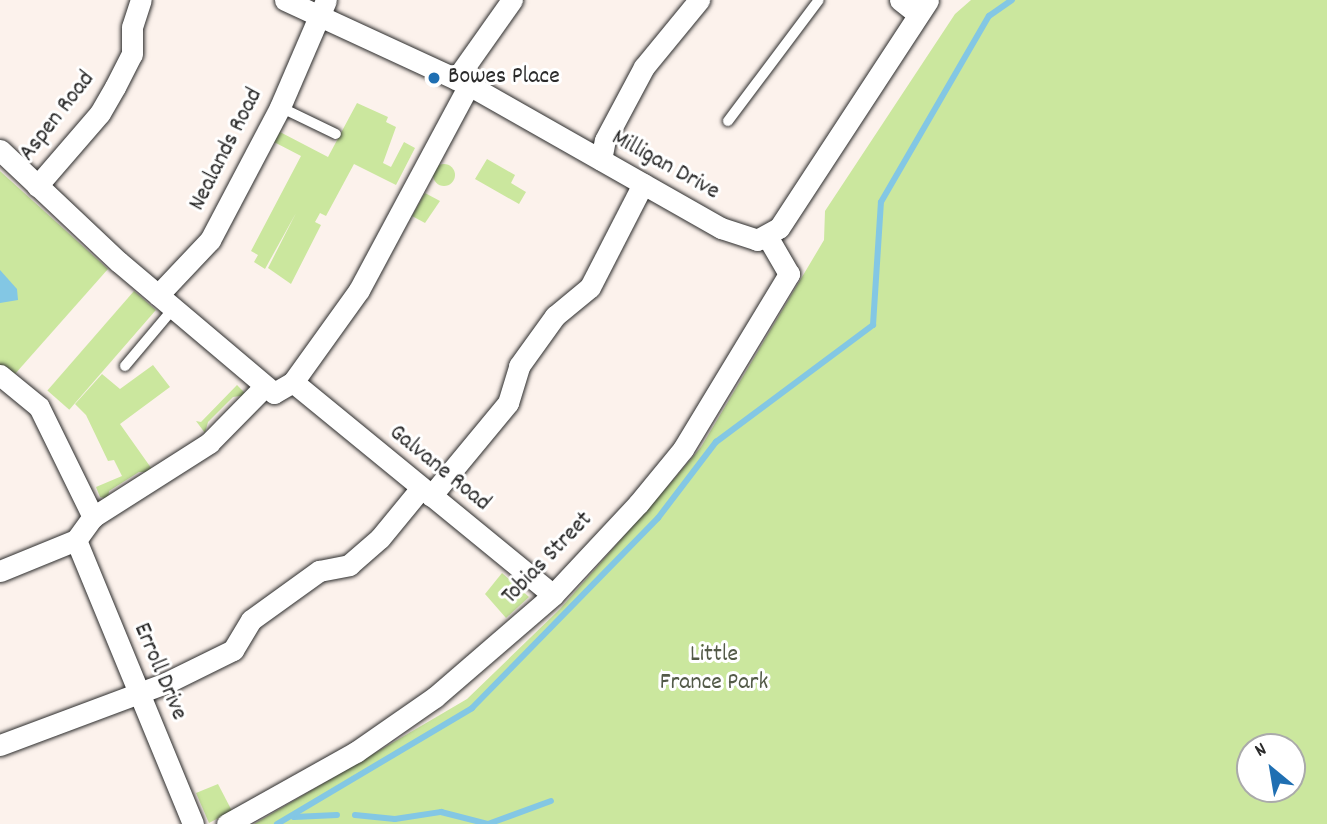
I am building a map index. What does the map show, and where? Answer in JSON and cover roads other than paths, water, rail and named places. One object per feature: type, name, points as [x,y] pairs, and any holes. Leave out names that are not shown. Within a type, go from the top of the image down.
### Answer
[{"type":"street","name":"Aspen Road","points":[[37,186],[100,113],[115,87],[132,54],[132,27],[141,0]]},
{"type":"street","name":"Milligan Drive","points":[[285,0],[324,8],[745,239],[767,236]]},
{"type":"street","points":[[0,150],[165,302],[263,388],[274,393],[293,382],[359,290],[463,82],[512,0]]},
{"type":"street","points":[[601,160],[606,139],[644,67],[699,0]]},
{"type":"street","points":[[767,236],[779,228],[793,208],[923,7],[900,0]]},
{"type":"street","name":"Nealands Road","points":[[165,302],[210,240],[279,107],[324,8]]},
{"type":"street","points":[[0,745],[139,692],[233,650],[251,620],[320,571],[349,565],[426,492],[508,403],[519,366],[555,316],[590,287],[643,184]]},
{"type":"street","name":"Tobias Street","points":[[227,824],[356,752],[490,653],[553,595],[683,449],[789,274],[767,236]]},
{"type":"street","points":[[0,375],[39,407],[93,517]]},
{"type":"street","name":"Galvane Road","points":[[293,382],[553,595]]},
{"type":"street","points":[[0,570],[76,540],[93,517],[209,443],[263,388]]},
{"type":"street","name":"Erroll Drive","points":[[76,540],[193,824]]},
{"type":"lane","points":[[728,121],[819,0]]},
{"type":"lane","points":[[279,107],[336,134]]},
{"type":"lane","points":[[125,366],[165,302]]},
{"type":"water","points":[[0,270],[17,289],[18,300],[0,303]]},
{"type":"waterway","points":[[277,824],[472,708],[658,518],[716,442],[873,325],[881,202],[989,16],[1012,0]]},
{"type":"waterway","points":[[355,815],[395,819],[441,812],[488,824],[551,801]]},
{"type":"waterway","points":[[294,817],[337,815]]},
{"type":"place","name":"Bowes Place","points":[[434,78]]},
{"type":"park label","name":"Little France Park","points":[[714,670]]}]
